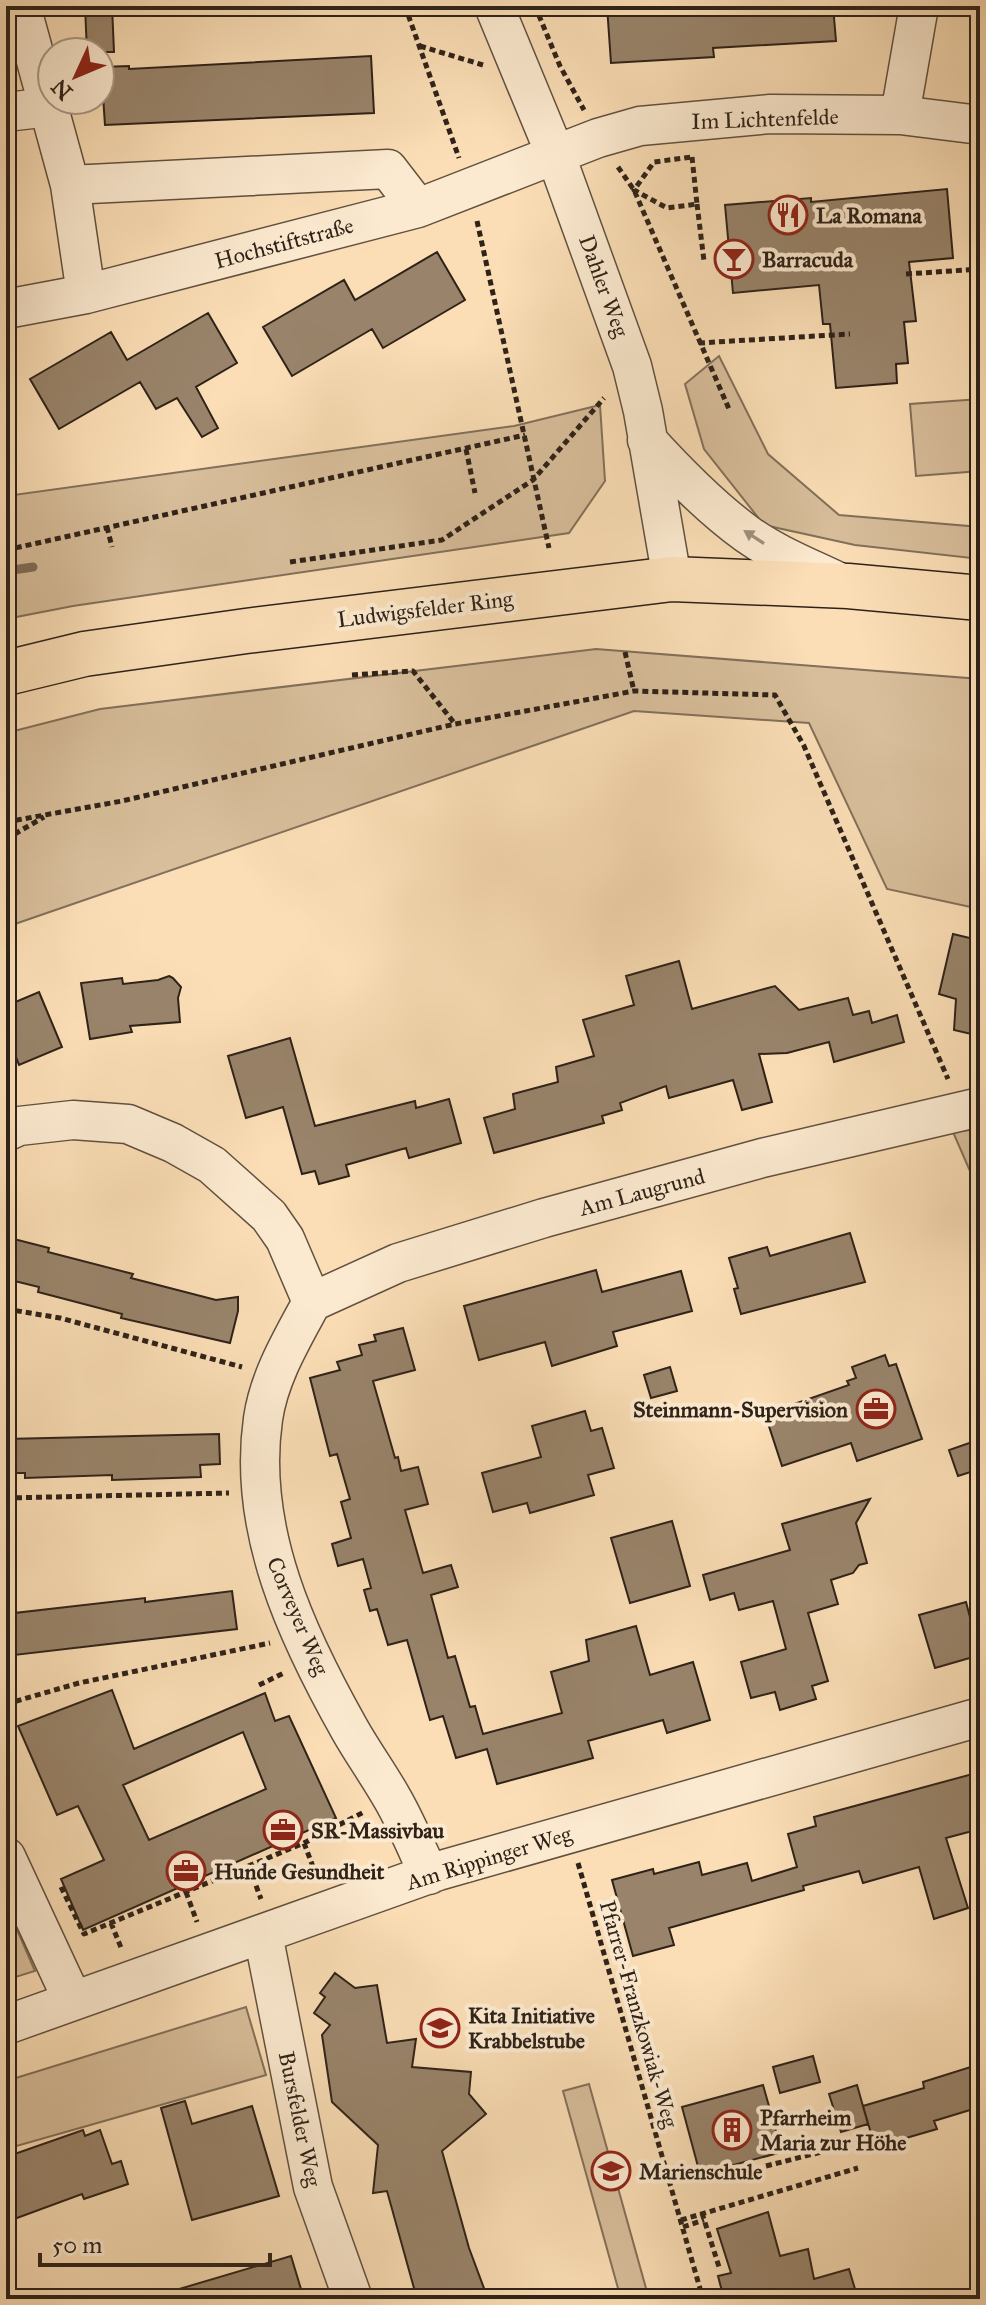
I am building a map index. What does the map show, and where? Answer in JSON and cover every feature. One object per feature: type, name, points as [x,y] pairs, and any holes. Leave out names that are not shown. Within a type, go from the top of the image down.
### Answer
[{"type":"main road","name":"Ludwigsfelder Ring","points":[[6,673],[84,654],[231,633],[672,579],[848,586],[980,598]]},
{"type":"street","points":[[21,6],[36,58]]},
{"type":"street","name":"Dahler Weg","points":[[494,6],[556,156],[632,366],[643,411],[672,579]]},
{"type":"street","points":[[900,115],[919,6]]},
{"type":"street","points":[[6,112],[36,109]]},
{"type":"street","name":"Im Lichtenfelde","points":[[556,156],[598,138],[640,126],[770,114],[900,115],[980,125]]},
{"type":"street","points":[[52,116],[70,185],[86,294]]},
{"type":"street","name":"Hochstiftstraße","points":[[6,309],[86,294],[418,208],[556,156]]},
{"type":"street","points":[[70,185],[388,169],[418,208]]},
{"type":"street","name":"Ludwigsfelder Ring","points":[[647,440],[680,476],[749,535],[786,557],[848,586]]},
{"type":"street","name":"Am Laugrund","points":[[312,1302],[398,1263],[544,1218],[762,1158],[971,1108]]},
{"type":"street","points":[[6,1132],[19,1126],[73,1120],[128,1124],[186,1150],[212,1165],[269,1216],[285,1239],[312,1302]]},
{"type":"street","name":"Corveyer Weg","points":[[312,1302],[274,1376],[263,1419],[260,1491],[271,1556],[302,1636],[350,1730],[393,1799],[429,1875]]},
{"type":"street","name":"Am Rippinger Weg","points":[[6,2025],[429,1875],[563,1834],[980,1717]]},
{"type":"street","points":[[6,1857],[73,2001]]},
{"type":"street","name":"Bursfelder Weg","points":[[263,1934],[313,2187],[353,2299]]},
{"type":"path","points":[[405,6],[470,188],[549,548]]},
{"type":"path","points":[[535,6],[560,66],[598,138],[634,190],[729,409]]},
{"type":"path","points":[[634,190],[654,162],[692,157],[704,261]]},
{"type":"path","points":[[634,190],[667,208],[697,204]]},
{"type":"path","points":[[906,274],[980,269]]},
{"type":"path","points":[[699,343],[850,334]]},
{"type":"path","points":[[290,562],[442,540],[533,480],[632,366]]},
{"type":"path","points":[[6,550],[525,435]]},
{"type":"path","points":[[466,449],[475,493]]},
{"type":"path","points":[[107,527],[112,547]]},
{"type":"path","points":[[625,652],[634,691]]},
{"type":"path","points":[[352,675],[413,671],[455,724]]},
{"type":"path","points":[[6,822],[122,801],[455,724],[634,691],[775,695],[804,746],[971,1108]]},
{"type":"path","points":[[6,839],[48,814]]},
{"type":"path","points":[[6,1309],[60,1318],[274,1376]]},
{"type":"path","points":[[6,1498],[260,1491]]},
{"type":"path","points":[[6,1704],[79,1683],[302,1636]]},
{"type":"path","points":[[58,1881],[84,1934],[304,1843],[341,1822],[393,1799]]},
{"type":"path","name":"Pfarrer-Franzkowiak-Weg","points":[[563,1834],[575,1854],[703,2299]]},
{"type":"path","points":[[304,1843],[311,1862]]},
{"type":"path","points":[[249,1867],[255,1886]]},
{"type":"path","points":[[186,1892],[193,1911]]},
{"type":"path","points":[[111,1923],[124,1955]]},
{"type":"path","points":[[766,2166],[837,2148]]},
{"type":"path","points":[[682,2223],[858,2168]]},
{"type":"path","points":[[703,2217],[720,2270]]},
{"type":"shaded area","points":[[719,356],[768,454],[839,515],[980,527],[980,559],[855,545],[764,525],[704,449],[685,384]]},
{"type":"shaded area","points":[[980,399],[980,471],[916,476],[910,404]]},
{"type":"shaded area","points":[[600,405],[605,481],[569,533],[73,606],[6,619],[6,496],[514,426]]},
{"type":"shaded area","points":[[596,649],[980,679],[980,909],[887,889],[809,723],[634,711],[6,927],[6,733],[100,709]]},
{"type":"shaded area","points":[[978,1129],[980,1134],[980,1194],[953,1132]]},
{"type":"shaded area","points":[[6,1904],[35,1971],[6,1980]]},
{"type":"shaded area","points":[[246,2007],[266,2075],[6,2149],[6,2081]]},
{"type":"shaded area","points":[[589,2084],[649,2299],[621,2299],[563,2091]]},
{"type":"building","points":[[85,6],[112,6],[113,36],[86,36]]},
{"type":"building","points":[[607,6],[833,6],[836,41],[713,48],[714,57],[611,63]]},
{"type":"building","points":[[371,56],[374,113],[105,125],[104,116],[116,116],[116,66],[129,66],[129,69]]},
{"type":"building","points":[[947,189],[953,258],[909,262],[916,321],[904,322],[908,363],[896,364],[897,383],[836,388],[830,324],[823,324],[819,285],[733,293],[725,205],[811,198],[811,202]]},
{"type":"building","points":[[437,252],[465,300],[383,348],[372,329],[292,376],[263,327],[344,280],[355,300]]},
{"type":"building","points":[[208,313],[237,363],[196,387],[218,428],[202,437],[177,398],[156,409],[140,382],[59,429],[30,379],[111,332],[127,360]]},
{"type":"building","points":[[953,934],[978,940],[972,962],[980,964],[980,1036],[954,1030],[956,999],[939,994]]},
{"type":"building","points":[[679,961],[692,1009],[775,986],[799,1010],[848,998],[853,1015],[869,1011],[872,1023],[897,1015],[904,1042],[834,1062],[829,1042],[787,1053],[759,1054],[772,1102],[742,1110],[733,1080],[669,1098],[666,1086],[620,1103],[622,1110],[602,1116],[604,1123],[494,1153],[484,1118],[515,1109],[513,1094],[558,1082],[556,1067],[594,1056],[583,1020],[634,1005],[626,976]]},
{"type":"building","points":[[169,976],[181,987],[178,998],[180,1022],[130,1026],[132,1032],[90,1039],[81,983],[122,978],[123,984]]},
{"type":"building","points":[[39,992],[62,1047],[19,1065],[6,1030],[6,1006]]},
{"type":"building","points":[[290,1038],[315,1126],[415,1101],[416,1108],[449,1099],[461,1143],[409,1158],[406,1148],[346,1165],[349,1176],[319,1184],[315,1171],[302,1174],[283,1107],[246,1118],[228,1056]]},
{"type":"building","points":[[850,1233],[865,1282],[741,1314],[734,1289],[738,1288],[729,1258],[767,1247],[770,1256]]},
{"type":"building","points":[[6,1237],[49,1248],[48,1252],[133,1274],[131,1278],[216,1300],[238,1297],[230,1343],[121,1318],[122,1314],[38,1292],[39,1287],[6,1279]]},
{"type":"building","points":[[596,1270],[602,1292],[681,1271],[692,1311],[613,1332],[617,1346],[552,1366],[545,1342],[479,1360],[464,1306]]},
{"type":"building","points":[[403,1328],[415,1370],[373,1381],[395,1458],[398,1457],[401,1471],[418,1467],[428,1504],[405,1510],[423,1573],[451,1565],[458,1587],[431,1595],[448,1658],[455,1656],[470,1707],[475,1706],[483,1734],[562,1713],[551,1672],[589,1661],[586,1640],[636,1626],[650,1675],[693,1662],[710,1720],[667,1733],[663,1720],[588,1741],[593,1758],[497,1784],[487,1749],[456,1758],[443,1716],[430,1720],[407,1640],[388,1645],[377,1609],[370,1611],[364,1590],[371,1588],[363,1559],[338,1566],[332,1544],[351,1538],[341,1502],[350,1499],[337,1454],[330,1456],[310,1378],[340,1370],[337,1362],[362,1355],[359,1345],[376,1341],[374,1335]]},
{"type":"building","points":[[885,1355],[889,1366],[896,1364],[922,1439],[857,1461],[851,1443],[782,1466],[765,1414],[849,1385],[847,1381],[856,1378],[852,1367]]},
{"type":"building","points":[[670,1367],[677,1391],[651,1398],[644,1375]]},
{"type":"building","points":[[585,1411],[591,1431],[602,1428],[614,1468],[588,1475],[594,1495],[530,1513],[527,1503],[493,1512],[482,1473],[541,1457],[532,1426]]},
{"type":"building","points":[[219,1434],[220,1464],[200,1465],[201,1477],[112,1480],[112,1475],[25,1478],[25,1473],[6,1473],[6,1439]]},
{"type":"building","points":[[975,1441],[980,1469],[958,1476],[949,1450]]},
{"type":"building","points":[[870,1499],[856,1523],[867,1563],[859,1565],[853,1573],[831,1580],[838,1604],[808,1613],[828,1681],[812,1686],[816,1699],[780,1710],[775,1692],[751,1698],[741,1662],[786,1649],[773,1601],[739,1610],[734,1593],[710,1600],[703,1575],[790,1550],[782,1524]]},
{"type":"building","points":[[672,1521],[690,1586],[630,1603],[611,1538]]},
{"type":"building","points":[[232,1591],[237,1629],[6,1656],[6,1614]]},
{"type":"building","points":[[966,1602],[980,1655],[935,1668],[919,1615]]},
{"type":"building","points":[[112,1690],[134,1749],[265,1693],[275,1721],[289,1716],[336,1818],[83,1930],[61,1879],[104,1860],[78,1806],[57,1815],[18,1726]],"holes":[[[243,1732],[266,1789],[149,1840],[123,1785]]]},
{"type":"building","points":[[980,1772],[980,1829],[946,1838],[968,1908],[934,1919],[919,1867],[863,1883],[859,1871],[669,1928],[674,1945],[633,1956],[612,1880],[653,1869],[654,1874],[699,1862],[702,1875],[747,1863],[752,1881],[797,1867],[788,1834],[816,1826],[814,1817]]},
{"type":"building","points":[[335,1973],[355,1988],[377,1985],[387,2043],[416,2039],[412,2067],[471,2072],[469,2094],[486,2114],[442,2151],[469,2248],[488,2299],[417,2299],[387,2191],[373,2193],[378,2145],[332,2102],[322,2035],[330,2025],[314,2013],[325,1997],[320,1993]]},
{"type":"building","points":[[813,2056],[820,2082],[780,2093],[773,2067]]},
{"type":"building","points":[[980,2064],[980,2107],[934,2121],[937,2129],[875,2147],[863,2106],[924,2088],[923,2082]]},
{"type":"building","name":"Pfarrheim Maria zur Höhe","points":[[763,2085],[782,2152],[700,2174],[682,2107]]},
{"type":"building","points":[[857,2085],[868,2124],[841,2132],[829,2094]]},
{"type":"building","points":[[185,2101],[192,2124],[252,2106],[279,2196],[192,2220],[161,2108]]},
{"type":"building","points":[[83,2130],[85,2136],[100,2130],[112,2164],[121,2161],[128,2184],[84,2199],[82,2194],[6,2222],[6,2157]]},
{"type":"building","points":[[768,2212],[780,2256],[808,2249],[814,2279],[849,2269],[858,2299],[724,2299],[718,2276],[731,2273],[717,2229]]},
{"type":"building","points":[[291,2256],[304,2299],[170,2299],[169,2292]]},
{"type":"waterway","points":[[6,571],[33,567]]},
{"type":"place","name":"La Romana","points":[[788,215]]},
{"type":"place","name":"Barracuda","points":[[734,259]]},
{"type":"place","name":"Steinmann-Supervision","points":[[876,1409]]},
{"type":"place","name":"SR-Massivbau","points":[[283,1830]]},
{"type":"place","name":"Hunde Gesundheit","points":[[186,1871]]},
{"type":"place","name":"Kita Initiative Krabbelstube","points":[[440,2028]]},
{"type":"place","name":"Pfarrheim Maria zur Höhe","points":[[732,2130]]},
{"type":"place","name":"Marienschule","points":[[611,2171]]}]
